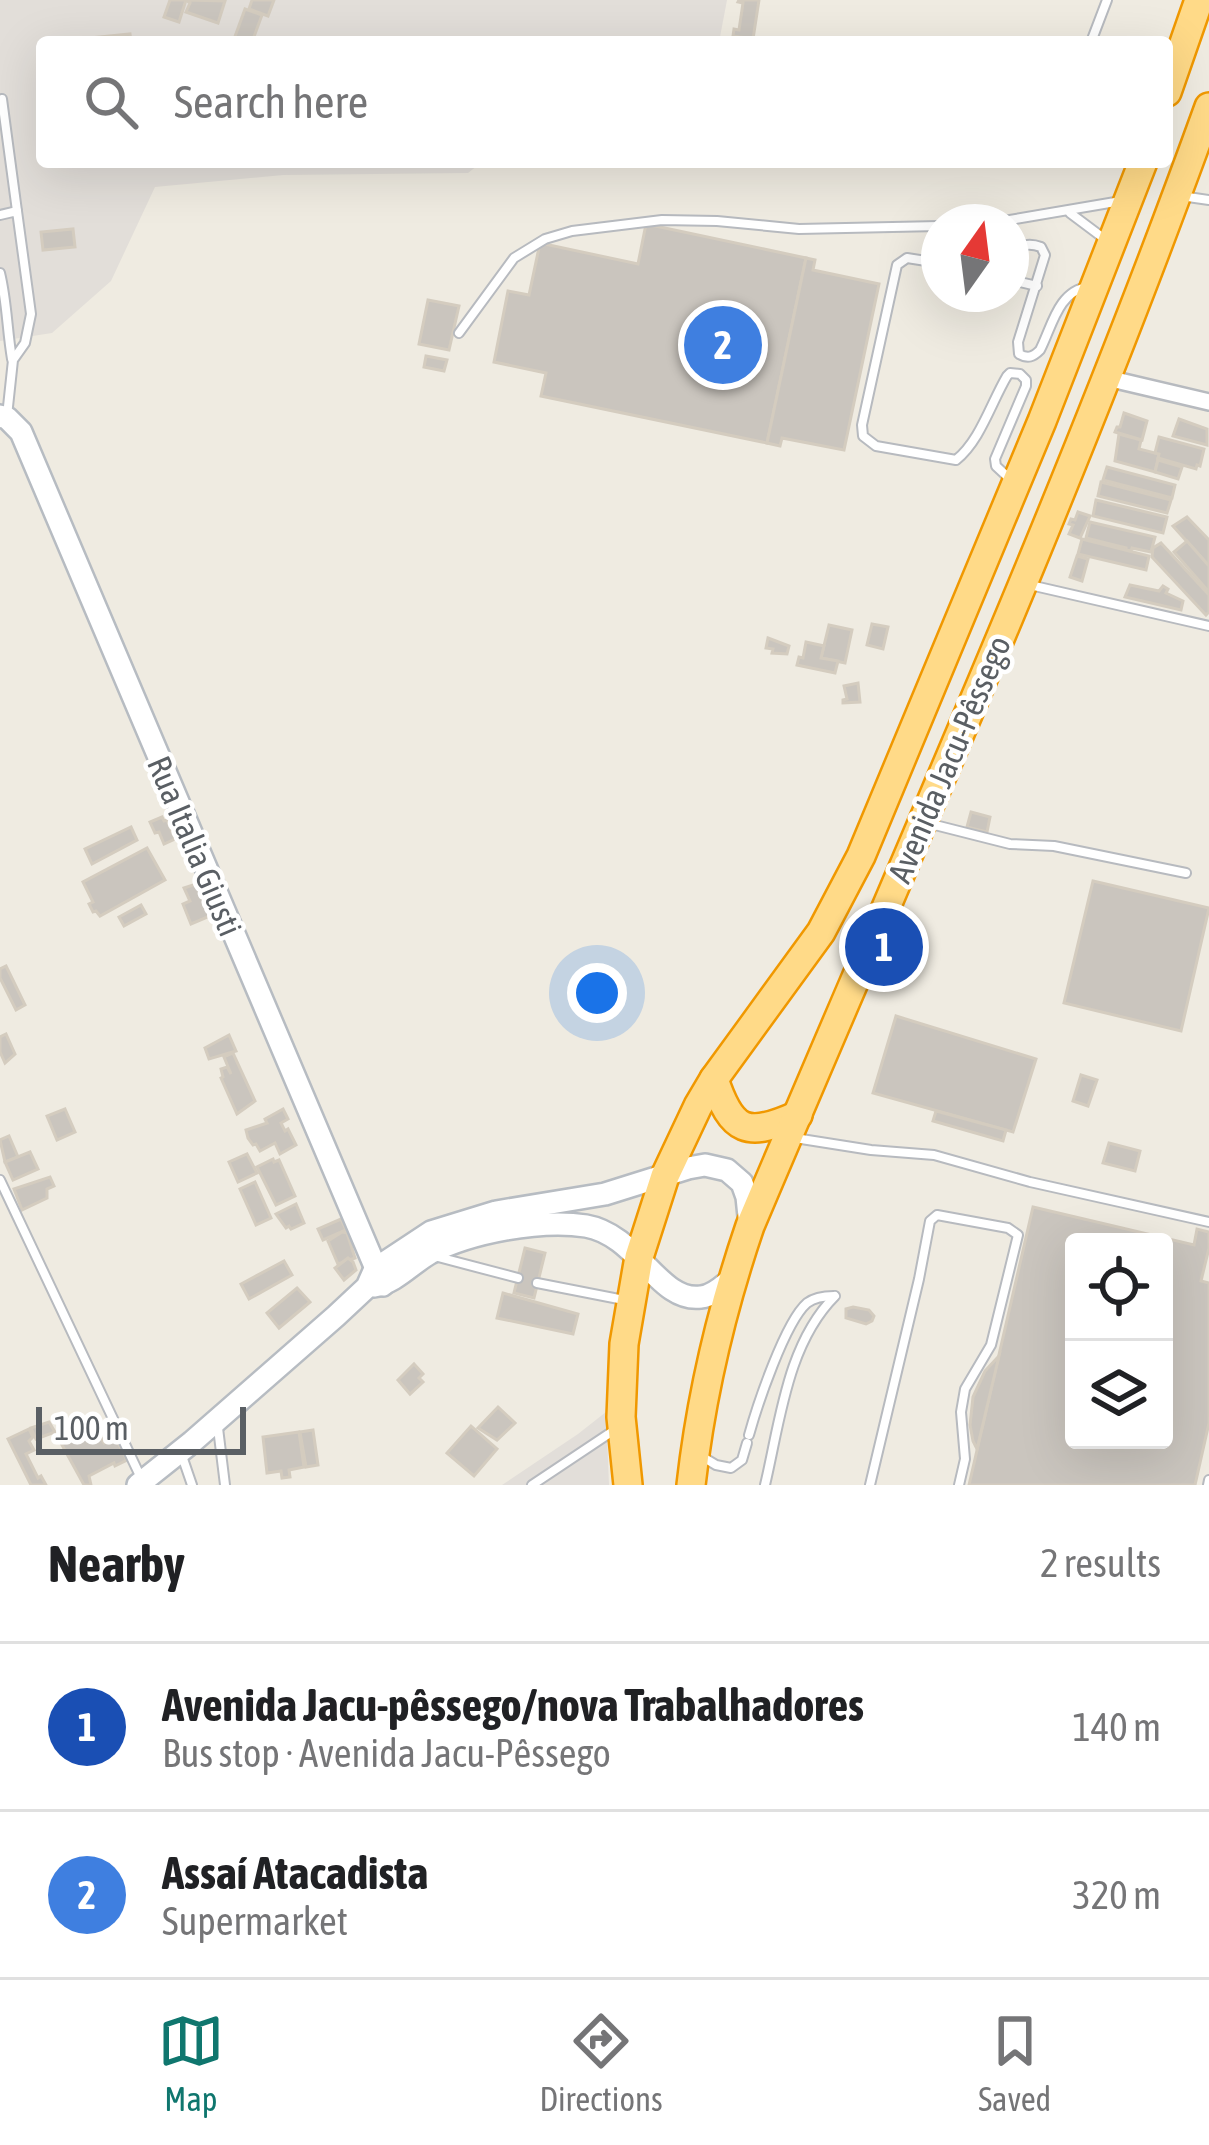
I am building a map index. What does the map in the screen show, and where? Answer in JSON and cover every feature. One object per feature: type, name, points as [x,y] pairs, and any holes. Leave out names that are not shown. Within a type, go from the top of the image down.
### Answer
[{"type":"highway","points":[[1173,75],[1199,0]]},
{"type":"highway","name":"Avenida Jacu-Pêssego","points":[[691,1485],[708,1372],[750,1226],[1022,584],[1209,107]]},
{"type":"highway","name":"Avenida Jacu-Pêssego","points":[[628,1485],[622,1424],[624,1344],[639,1257],[665,1176],[714,1079],[821,932],[861,856],[1141,168]]},
{"type":"highway","points":[[714,1079],[727,1111],[746,1127],[793,1126]]},
{"type":"main road","name":"Rua Italia Giusti","points":[[3,417],[21,432],[375,1280]]},
{"type":"main road","points":[[140,1483],[218,1420],[418,1238],[496,1212],[604,1194],[699,1166],[727,1170],[742,1183],[750,1226]]},
{"type":"main road","points":[[375,1280],[454,1243],[504,1230],[569,1224],[608,1232],[665,1286],[685,1295],[704,1297],[733,1278]]},
{"type":"street","points":[[1106,378],[1209,402]]},
{"type":"lane","points":[[1093,36],[1107,0]]},
{"type":"lane","points":[[2,99],[31,314],[25,343],[13,360]]},
{"type":"lane","points":[[1177,196],[1209,200]]},
{"type":"lane","points":[[1029,218],[1130,200]]},
{"type":"lane","points":[[0,215],[17,211]]},
{"type":"lane","points":[[1069,212],[1112,244]]},
{"type":"lane","points":[[459,333],[514,258],[539,241],[572,231],[662,220],[799,229],[921,226]]},
{"type":"lane","points":[[1029,245],[1043,249],[1045,259],[1018,343],[1019,354],[1028,358],[1043,346],[1068,295],[1095,286]]},
{"type":"lane","points":[[921,260],[907,258],[897,266],[863,436],[876,446],[956,460],[964,454],[1007,376],[1020,374],[1026,386],[995,459],[999,470],[1016,484]]},
{"type":"lane","points":[[0,273],[13,360],[3,417]]},
{"type":"lane","points":[[1029,284],[1037,286]]},
{"type":"lane","points":[[1022,584],[1209,626]]},
{"type":"lane","points":[[924,821],[1010,844],[1054,846],[1186,873]]},
{"type":"lane","points":[[793,1126],[871,1150],[934,1155],[1209,1222]]},
{"type":"lane","points":[[0,1180],[140,1483]]},
{"type":"lane","points":[[870,1485],[930,1222],[937,1215],[1007,1228],[1018,1235],[991,1345],[964,1389],[965,1459],[959,1485]]},
{"type":"lane","points":[[429,1254],[518,1279]]},
{"type":"lane","points":[[538,1283],[631,1301]]},
{"type":"lane","points":[[694,1452],[716,1465],[730,1468],[740,1463],[796,1316],[811,1300],[836,1296],[813,1324],[799,1352],[765,1485]]},
{"type":"lane","points":[[218,1420],[225,1485]]},
{"type":"lane","points":[[532,1485],[622,1424]]},
{"type":"lane","points":[[180,1452],[192,1485]]},
{"type":"shaded area","points":[[0,0],[727,0],[720,36],[36,36],[36,168],[474,168],[468,173],[283,175],[155,187],[111,281],[52,333],[0,341]]},
{"type":"shaded area","points":[[606,1412],[609,1485],[502,1485],[578,1434]]},
{"type":"building","points":[[170,0],[186,0],[179,22],[164,17]]},
{"type":"building","points":[[186,0],[225,1],[218,23],[186,12],[190,3]]},
{"type":"building","points":[[252,0],[274,0],[268,16],[249,9]]},
{"type":"building","points":[[759,0],[753,36],[733,36],[734,29],[739,30],[743,3],[738,2]]},
{"type":"building","points":[[245,9],[262,15],[254,36],[235,36]]},
{"type":"building","points":[[646,224],[806,258],[767,443],[541,396],[546,373],[494,362],[508,291],[529,295],[540,243],[638,264]]},
{"type":"building","points":[[73,229],[75,247],[43,250],[41,232]]},
{"type":"building","points":[[806,258],[815,260],[813,270],[879,284],[844,450],[782,438],[780,446],[767,443]]},
{"type":"building","points":[[428,300],[459,306],[449,350],[419,344]]},
{"type":"building","points":[[426,356],[447,360],[444,371],[424,367]]},
{"type":"building","points":[[1124,413],[1147,421],[1142,440],[1115,432]]},
{"type":"building","points":[[1179,419],[1207,429],[1207,445],[1173,436]]},
{"type":"building","points":[[1119,434],[1141,440],[1139,449],[1159,454],[1155,472],[1115,461]]},
{"type":"building","points":[[1159,437],[1204,449],[1200,466],[1196,469],[1158,458]]},
{"type":"building","points":[[1158,460],[1182,467],[1178,479],[1155,472]]},
{"type":"building","points":[[1107,467],[1175,485],[1172,498],[1103,480]]},
{"type":"building","points":[[1101,482],[1171,500],[1167,513],[1098,496]]},
{"type":"building","points":[[1096,500],[1167,517],[1163,533],[1093,516]]},
{"type":"building","points":[[1078,512],[1090,516],[1080,538],[1069,534],[1071,519]]},
{"type":"building","points":[[1187,517],[1209,540],[1209,566],[1173,526]]},
{"type":"building","points":[[1090,522],[1155,537],[1151,552],[1086,538]]},
{"type":"building","points":[[1082,539],[1149,556],[1146,570],[1078,554]]},
{"type":"building","points":[[1187,541],[1209,566],[1209,592],[1174,552]]},
{"type":"building","points":[[1161,543],[1209,595],[1206,615],[1152,557],[1153,548]]},
{"type":"building","points":[[1077,556],[1088,559],[1082,581],[1070,577]]},
{"type":"building","points":[[1130,585],[1159,591],[1163,586],[1166,593],[1183,601],[1181,610],[1125,597]]},
{"type":"building","points":[[872,624],[888,627],[883,649],[867,645]]},
{"type":"building","points":[[829,625],[852,630],[845,663],[821,658]]},
{"type":"building","points":[[768,638],[789,646],[787,654],[766,648]]},
{"type":"building","points":[[806,642],[824,646],[821,658],[838,661],[835,673],[797,665]]},
{"type":"building","points":[[858,683],[860,702],[843,703],[847,699],[844,686]]},
{"type":"building","points":[[971,812],[990,817],[987,832],[967,827]]},
{"type":"building","points":[[162,817],[175,839],[164,844],[150,822]]},
{"type":"building","points":[[131,827],[137,840],[92,864],[85,849]]},
{"type":"building","points":[[147,848],[165,880],[100,916],[93,912],[83,882]]},
{"type":"building","points":[[1093,881],[1209,908],[1181,1031],[1064,1003]]},
{"type":"building","points":[[196,884],[210,916],[191,924],[183,904],[190,901],[184,888]]},
{"type":"building","points":[[141,905],[146,914],[124,926],[119,917]]},
{"type":"building","points":[[6,966],[25,1005],[16,1010],[0,978],[0,969]]},
{"type":"building","points":[[896,1016],[1036,1059],[1013,1132],[873,1093]]},
{"type":"building","points":[[6,1034],[15,1054],[5,1063],[0,1037]]},
{"type":"building","points":[[229,1035],[236,1051],[209,1059],[205,1048]]},
{"type":"building","points":[[233,1053],[255,1101],[237,1114],[221,1078],[221,1069],[227,1067],[231,1074],[224,1057]]},
{"type":"building","points":[[1081,1075],[1097,1080],[1088,1106],[1073,1101]]},
{"type":"building","points":[[65,1109],[75,1132],[57,1140],[47,1116]]},
{"type":"building","points":[[283,1109],[288,1119],[281,1123],[296,1145],[280,1154],[275,1143],[260,1151],[246,1130],[267,1123],[265,1119]]},
{"type":"building","points":[[936,1111],[1006,1130],[1003,1141],[933,1121]]},
{"type":"building","points":[[9,1136],[18,1157],[5,1162],[0,1140]]},
{"type":"building","points":[[1109,1143],[1140,1151],[1135,1171],[1103,1163]]},
{"type":"building","points":[[30,1152],[38,1169],[13,1180],[5,1162]]},
{"type":"building","points":[[247,1154],[257,1173],[238,1182],[229,1162]]},
{"type":"building","points":[[279,1160],[295,1196],[276,1205],[257,1167]]},
{"type":"building","points":[[50,1177],[54,1186],[47,1189],[47,1198],[22,1210],[14,1189]]},
{"type":"building","points":[[255,1182],[271,1218],[256,1225],[240,1189]]},
{"type":"building","points":[[296,1204],[304,1223],[286,1228],[276,1214]]},
{"type":"building","points":[[1033,1207],[1143,1233],[1065,1233],[1065,1449],[1173,1449],[1173,1240],[1194,1245],[1197,1229],[1209,1232],[1201,1281],[1209,1283],[1209,1423],[1195,1485],[969,1485]]},
{"type":"building","points":[[341,1219],[346,1230],[323,1240],[318,1229]]},
{"type":"building","points":[[347,1233],[355,1258],[338,1264],[328,1241]]},
{"type":"building","points":[[525,1248],[545,1253],[534,1298],[514,1293]]},
{"type":"building","points":[[348,1258],[356,1270],[344,1280],[335,1268]]},
{"type":"building","points":[[284,1261],[292,1275],[249,1299],[241,1284]]},
{"type":"building","points":[[297,1288],[310,1302],[279,1328],[267,1313]]},
{"type":"building","points":[[503,1293],[578,1314],[573,1334],[497,1318]]},
{"type":"building","points":[[846,1309],[869,1310],[872,1321],[866,1324],[846,1318]]},
{"type":"building","points":[[999,1356],[977,1449],[970,1425],[973,1397],[985,1371]]},
{"type":"building","points":[[414,1364],[423,1382],[410,1394],[398,1380]]},
{"type":"building","points":[[498,1407],[515,1423],[497,1440],[478,1428]]},
{"type":"building","points":[[49,1422],[55,1432],[36,1439],[31,1428]]},
{"type":"building","points":[[94,1425],[104,1443],[115,1437],[127,1460],[89,1476],[91,1485],[84,1485],[61,1443]]},
{"type":"building","points":[[471,1426],[497,1449],[474,1476],[447,1453]]},
{"type":"building","points":[[29,1429],[34,1450],[26,1454],[46,1485],[31,1485],[8,1439]]},
{"type":"building","points":[[313,1430],[318,1465],[306,1467],[300,1432]]},
{"type":"building","points":[[299,1432],[304,1467],[289,1470],[290,1477],[282,1478],[281,1471],[267,1473],[263,1437]]},
{"type":"place","name":"Assaí Atacadista","points":[[723,345]]},
{"type":"place","name":"Avenida Jacu-pêssego/nova Trabalhadores","points":[[884,947]]}]
